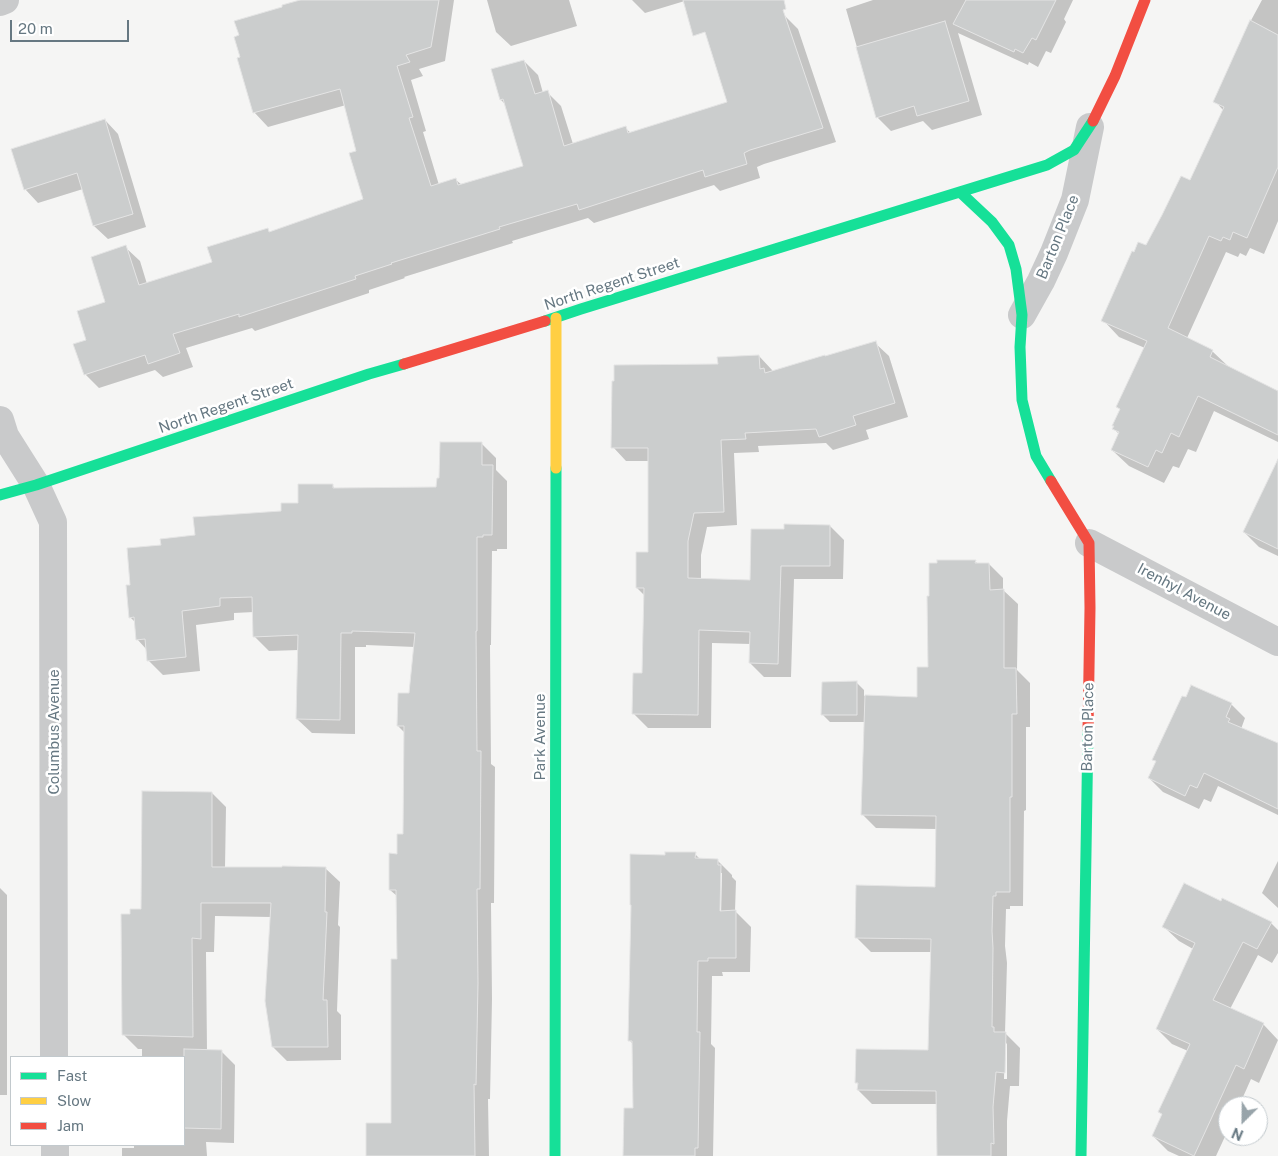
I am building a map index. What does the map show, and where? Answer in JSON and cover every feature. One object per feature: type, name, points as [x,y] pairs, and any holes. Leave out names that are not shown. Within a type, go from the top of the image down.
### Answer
[{"type":"street","points":[[0,2],[5,0]]},
{"type":"street","name":"North Regent Street","points":[[0,495],[36,486],[369,374],[556,318],[1047,165],[1074,150],[1090,126],[1115,76],[1145,0]]},
{"type":"street","name":"Barton Place","points":[[1022,315],[1054,253],[1075,200],[1090,126]]},
{"type":"street","name":"Barton Place","points":[[960,192],[992,222],[1009,245],[1016,269],[1022,315],[1020,347],[1022,400],[1036,456],[1089,543],[1090,608],[1081,1156]]},
{"type":"street","name":"Park Avenue","points":[[555,1156],[556,318]]},
{"type":"street","name":"Columbus Avenue","points":[[0,420],[5,436],[36,486],[53,522],[54,1056]]},
{"type":"street","name":"Irenhyl Avenue","points":[[1089,543],[1278,642]]},
{"type":"building","points":[[300,0],[439,0],[431,47],[406,55],[410,62],[397,66],[413,117],[409,118],[431,186],[456,178],[458,185],[523,166],[503,99],[500,100],[491,69],[524,60],[535,94],[548,90],[564,146],[626,126],[628,133],[727,102],[705,32],[693,36],[683,0],[784,0],[786,9],[783,10],[823,128],[750,150],[744,153],[747,164],[705,177],[703,170],[579,210],[577,204],[499,227],[500,229],[355,276],[356,279],[239,317],[239,314],[173,334],[180,353],[148,364],[145,355],[84,375],[73,344],[86,340],[77,311],[105,302],[91,257],[126,245],[139,285],[212,262],[207,247],[268,228],[269,232],[363,199],[349,153],[356,151],[340,89],[253,113],[237,58],[240,57],[234,37],[239,35],[234,21]]},
{"type":"building","points":[[966,0],[1056,0],[1036,40],[1032,38],[1023,53],[1015,49],[1014,52],[953,24]]},
{"type":"building","points":[[1250,20],[1278,35],[1278,167],[1247,238],[1233,232],[1230,240],[1223,237],[1221,241],[1209,236],[1168,328],[1213,350],[1210,357],[1278,391],[1278,435],[1198,396],[1179,437],[1171,433],[1162,453],[1156,450],[1148,467],[1111,450],[1119,432],[1112,429],[1120,409],[1116,407],[1147,341],[1101,321],[1132,251],[1134,252],[1138,242],[1146,245],[1181,176],[1190,180],[1224,107],[1213,102]]},
{"type":"building","points":[[945,21],[969,101],[917,116],[914,106],[876,118],[856,47]]},
{"type":"building","points":[[105,119],[133,214],[93,226],[77,173],[24,190],[11,149]]},
{"type":"building","points":[[876,341],[895,403],[853,416],[856,425],[819,437],[816,429],[745,433],[746,439],[721,440],[724,512],[694,513],[688,541],[688,578],[750,580],[751,529],[784,529],[784,524],[830,525],[830,566],[781,566],[778,664],[749,663],[750,632],[699,630],[698,715],[632,714],[633,673],[642,673],[644,588],[636,588],[636,552],[648,552],[648,448],[611,448],[614,365],[718,364],[717,357],[759,355],[760,369],[764,368],[765,373]]},
{"type":"building","points":[[440,442],[482,442],[482,465],[493,465],[492,535],[477,537],[477,751],[481,751],[480,889],[477,889],[476,1085],[474,1084],[475,1156],[366,1156],[366,1123],[391,1123],[391,959],[397,959],[396,890],[389,890],[389,853],[397,854],[397,834],[403,834],[404,726],[397,726],[398,693],[409,693],[415,633],[352,631],[352,633],[341,633],[340,720],[296,719],[298,635],[253,637],[252,597],[220,598],[220,606],[182,611],[186,657],[147,661],[145,639],[136,640],[134,617],[129,618],[126,585],[130,585],[127,548],[161,545],[160,539],[195,535],[193,517],[281,511],[281,503],[298,503],[298,484],[333,484],[333,488],[436,487],[437,478],[439,478]]},
{"type":"building","points":[[1278,459],[1278,549],[1243,532]]},
{"type":"building","points":[[937,560],[976,560],[975,563],[989,563],[990,590],[1004,589],[1004,668],[1016,668],[1017,714],[1012,714],[1010,892],[996,892],[996,896],[993,896],[992,1027],[994,1027],[994,1032],[1006,1032],[1005,1073],[996,1072],[993,1107],[994,1144],[991,1143],[991,1156],[937,1156],[936,1091],[857,1090],[858,1083],[855,1083],[856,1049],[928,1050],[931,939],[855,938],[856,885],[935,887],[936,816],[861,815],[865,695],[917,697],[917,667],[928,667],[927,596],[929,596],[929,563],[937,563]]},
{"type":"building","points":[[857,681],[857,715],[821,715],[822,682]]},
{"type":"building","points":[[1191,685],[1232,703],[1226,717],[1230,719],[1228,722],[1278,743],[1278,809],[1204,773],[1197,788],[1190,785],[1185,796],[1148,778],[1156,761],[1152,760],[1182,696],[1186,697]]},
{"type":"building","points":[[142,791],[212,792],[212,867],[326,867],[325,912],[327,912],[323,1000],[327,1000],[328,1047],[272,1047],[265,1001],[271,903],[201,903],[201,939],[192,938],[193,1037],[122,1035],[121,914],[130,914],[130,909],[141,909]]},
{"type":"building","points":[[665,852],[696,852],[695,858],[718,859],[718,865],[721,865],[720,911],[736,910],[736,958],[708,958],[708,961],[698,961],[697,1032],[700,1032],[698,1148],[695,1148],[695,1156],[623,1156],[624,1108],[633,1108],[632,1041],[628,1041],[631,905],[630,854],[665,855]]},
{"type":"building","points":[[1184,883],[1221,901],[1222,898],[1272,922],[1257,949],[1243,942],[1213,1000],[1264,1023],[1244,1069],[1236,1065],[1222,1096],[1218,1096],[1218,1104],[1194,1156],[1152,1136],[1162,1114],[1158,1112],[1190,1044],[1156,1029],[1195,943],[1162,927]]},
{"type":"building","points":[[184,1049],[222,1050],[221,1129],[185,1128]]},
{"type":"traffic: fast","points":[[545,321],[1047,165],[1074,150],[1093,121]]},
{"type":"traffic: fast","points":[[960,192],[992,222],[1009,245],[1016,269],[1022,315],[1020,347],[1022,400],[1036,456],[1051,481]]},
{"type":"traffic: fast","points":[[0,495],[36,485],[404,364]]},
{"type":"traffic: fast","points":[[555,1156],[556,468]]},
{"type":"traffic: fast","points":[[1081,1156],[1088,730]]},
{"type":"traffic: slow","points":[[556,318],[556,468]]},
{"type":"traffic: jam","points":[[1093,121],[1115,76],[1145,0]]},
{"type":"traffic: jam","points":[[404,364],[545,321]]},
{"type":"traffic: jam","points":[[1051,481],[1089,543],[1088,730]]}]
